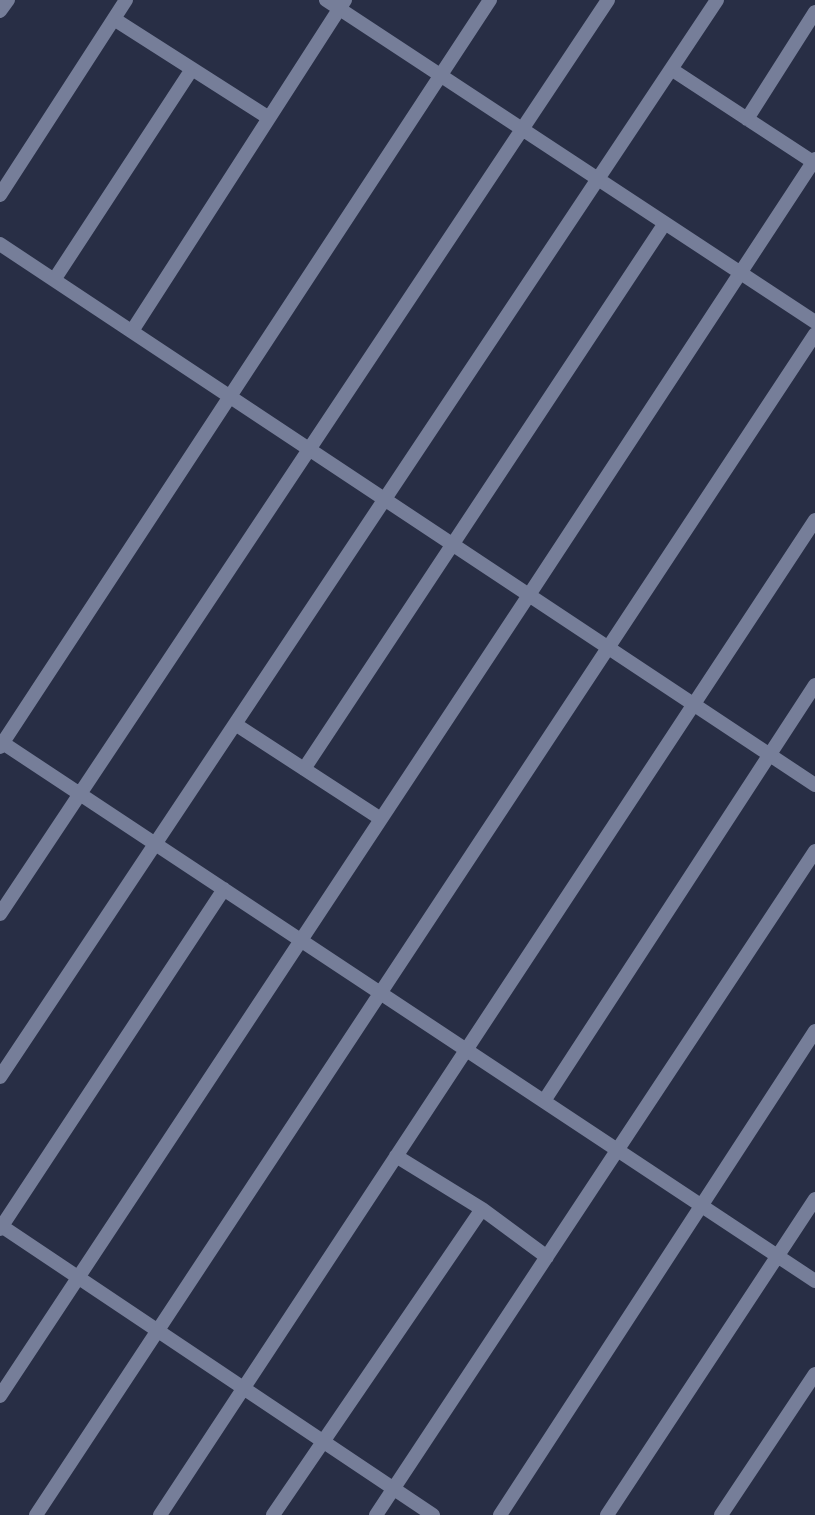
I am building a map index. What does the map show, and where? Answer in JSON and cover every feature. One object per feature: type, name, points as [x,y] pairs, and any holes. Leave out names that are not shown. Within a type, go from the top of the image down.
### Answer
[{"type":"street","points":[[0,11],[8,0]]},
{"type":"street","points":[[0,195],[126,0]]},
{"type":"street","points":[[326,0],[342,4],[441,76],[815,322]]},
{"type":"street","points":[[490,0],[1,745],[80,794],[815,1281]]},
{"type":"street","points":[[0,914],[608,0]]},
{"type":"street","points":[[0,1077],[717,0]]},
{"type":"street","points":[[132,331],[342,4]]},
{"type":"street","points":[[747,119],[815,12]]},
{"type":"street","points":[[114,18],[269,118]]},
{"type":"street","points":[[54,280],[192,69]]},
{"type":"street","points":[[0,1396],[814,160],[671,70]]},
{"type":"street","points":[[304,769],[664,223]]},
{"type":"street","points":[[0,244],[815,785]]},
{"type":"street","points":[[36,1515],[815,334]]},
{"type":"street","points":[[160,1515],[815,520]]},
{"type":"street","points":[[544,1101],[815,685]]},
{"type":"street","points":[[235,724],[381,819]]},
{"type":"street","points":[[376,1515],[815,851]]},
{"type":"street","points":[[224,889],[1,1227],[433,1515]]},
{"type":"street","points":[[500,1515],[815,1031]]},
{"type":"street","points":[[396,1156],[482,1209],[547,1257]]},
{"type":"street","points":[[607,1515],[815,1199]]},
{"type":"street","points":[[273,1515],[482,1209]]},
{"type":"street","points":[[721,1515],[815,1374]]}]
